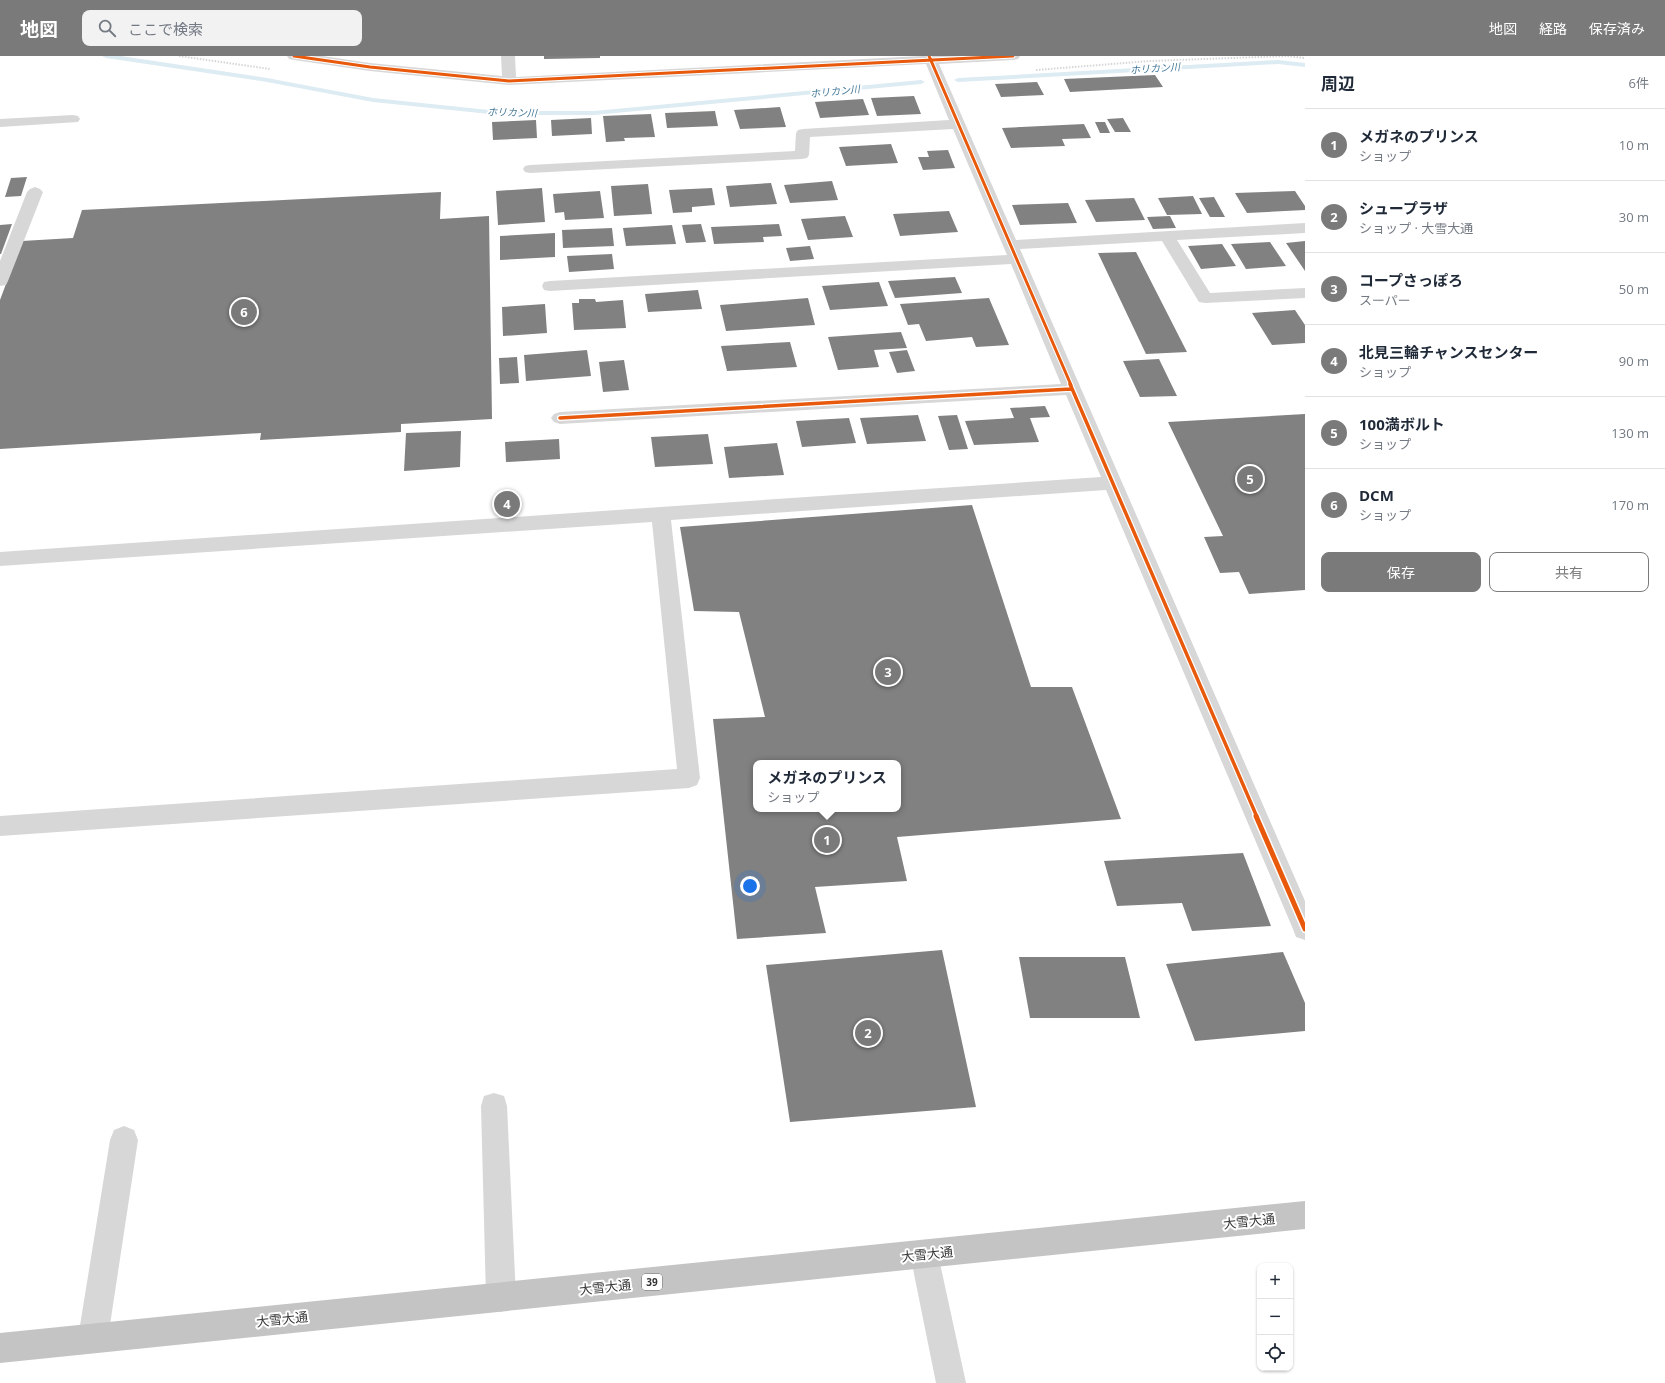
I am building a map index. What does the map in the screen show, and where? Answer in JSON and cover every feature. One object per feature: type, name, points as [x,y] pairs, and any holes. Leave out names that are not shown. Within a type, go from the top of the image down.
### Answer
[{"type":"highway","name":"大雪大通","points":[[0,1348],[1305,1215]]},
{"type":"street","points":[[294,56],[371,61],[508,81],[792,61],[1014,56]]},
{"type":"street","points":[[508,56],[508,81]]},
{"type":"street","points":[[930,59],[1305,929]]},
{"type":"street","points":[[0,123],[73,119]]},
{"type":"street","points":[[530,169],[802,155],[803,133],[958,124]]},
{"type":"street","points":[[0,281],[35,192]]},
{"type":"street","points":[[550,286],[1013,252],[1167,236],[1305,228]]},
{"type":"street","points":[[1167,236],[1205,298],[1305,293]]},
{"type":"street","points":[[560,418],[1071,389]]},
{"type":"street","points":[[0,559],[1112,483]]},
{"type":"street","points":[[0,826],[689,778],[661,514]]},
{"type":"street","points":[[494,1106],[501,1297]]},
{"type":"street","points":[[93,1338],[124,1140]]},
{"type":"street","points":[[924,1254],[952,1383]]},
{"type":"building","points":[[544,56],[600,56],[600,58],[544,59]]},
{"type":"building","points":[[1155,75],[1163,87],[1070,92],[1064,79]]},
{"type":"building","points":[[1037,82],[1044,95],[1001,97],[995,84]]},
{"type":"building","points":[[914,96],[921,114],[877,116],[871,98]]},
{"type":"building","points":[[863,99],[869,115],[820,118],[815,102]]},
{"type":"building","points":[[780,107],[786,127],[740,129],[734,110]]},
{"type":"building","points":[[715,111],[718,126],[667,128],[665,113]]},
{"type":"building","points":[[651,114],[655,137],[624,138],[625,141],[606,142],[603,116]]},
{"type":"building","points":[[591,118],[592,134],[552,136],[551,120]]},
{"type":"building","points":[[1123,118],[1131,132],[1115,132],[1107,119]]},
{"type":"building","points":[[536,120],[537,138],[493,140],[492,122]]},
{"type":"building","points":[[1095,122],[1105,122],[1110,133],[1100,133]]},
{"type":"building","points":[[1084,124],[1091,138],[1062,139],[1065,146],[1011,148],[1002,128]]},
{"type":"building","points":[[891,144],[898,163],[846,166],[839,147]]},
{"type":"building","points":[[948,150],[955,168],[923,170],[918,157],[929,157],[927,151]]},
{"type":"building","points":[[27,177],[21,196],[5,197],[11,178]]},
{"type":"building","points":[[832,181],[838,200],[790,203],[784,185]]},
{"type":"building","points":[[771,183],[777,204],[730,207],[726,186]]},
{"type":"building","points":[[648,184],[652,214],[614,216],[611,186]]},
{"type":"building","points":[[542,188],[545,222],[498,225],[496,191]]},
{"type":"building","points":[[712,188],[715,205],[692,207],[692,212],[673,213],[669,190]]},
{"type":"building","points":[[600,191],[604,218],[565,220],[564,212],[555,213],[553,194]]},
{"type":"building","points":[[1295,191],[1305,206],[1305,210],[1247,213],[1235,193]]},
{"type":"building","points":[[441,192],[440,219],[489,216],[492,419],[401,424],[401,432],[260,440],[261,433],[0,449],[0,300],[22,241],[73,238],[82,210]]},
{"type":"building","points":[[1193,196],[1202,214],[1167,215],[1158,198]]},
{"type":"building","points":[[1214,197],[1225,217],[1210,217],[1199,198]]},
{"type":"building","points":[[1134,198],[1145,220],[1096,222],[1085,200]]},
{"type":"building","points":[[1068,203],[1077,223],[1020,225],[1012,205]]},
{"type":"building","points":[[949,211],[958,232],[900,236],[893,214]]},
{"type":"building","points":[[845,216],[853,237],[808,240],[801,219]]},
{"type":"building","points":[[1170,216],[1176,228],[1153,229],[1147,217]]},
{"type":"building","points":[[12,224],[1,254],[0,254],[0,225]]},
{"type":"building","points":[[701,224],[706,242],[686,243],[682,225]]},
{"type":"building","points":[[779,224],[782,236],[763,237],[764,242],[714,244],[711,227]]},
{"type":"building","points":[[672,225],[676,244],[626,246],[623,228]]},
{"type":"building","points":[[612,228],[614,246],[563,248],[562,230]]},
{"type":"building","points":[[555,233],[555,257],[500,260],[500,236]]},
{"type":"building","points":[[1305,241],[1305,271],[1286,243]]},
{"type":"building","points":[[1270,242],[1286,266],[1246,269],[1231,244]]},
{"type":"building","points":[[1222,244],[1236,266],[1201,269],[1188,246]]},
{"type":"building","points":[[810,246],[814,259],[790,261],[786,248]]},
{"type":"building","points":[[1136,252],[1187,352],[1146,354],[1098,253]]},
{"type":"building","points":[[612,254],[614,269],[569,272],[567,256]]},
{"type":"building","points":[[955,277],[962,293],[895,298],[888,281]]},
{"type":"building","points":[[879,282],[888,306],[830,310],[822,286]]},
{"type":"building","points":[[698,290],[702,309],[648,312],[645,294]]},
{"type":"building","points":[[808,298],[815,325],[726,331],[720,305]]},
{"type":"building","points":[[989,298],[1009,345],[976,347],[972,337],[926,341],[919,324],[908,325],[900,304]]},
{"type":"building","points":[[579,299],[595,299],[596,302],[623,300],[626,328],[574,330],[572,303],[579,303]]},
{"type":"building","points":[[545,304],[547,333],[503,336],[502,307]]},
{"type":"building","points":[[1295,310],[1305,325],[1305,343],[1272,345],[1252,313]]},
{"type":"building","points":[[901,332],[907,348],[874,350],[879,367],[838,370],[828,337]]},
{"type":"building","points":[[790,342],[797,367],[727,371],[721,346]]},
{"type":"building","points":[[587,350],[591,376],[526,381],[524,355]]},
{"type":"building","points":[[907,350],[915,371],[897,373],[889,352]]},
{"type":"building","points":[[517,357],[519,383],[500,384],[499,358]]},
{"type":"building","points":[[1159,359],[1177,396],[1140,397],[1123,361]]},
{"type":"building","points":[[624,360],[629,390],[603,392],[599,362]]},
{"type":"building","points":[[1045,406],[1050,417],[1030,418],[1039,442],[974,445],[965,421],[1014,418],[1010,408]]},
{"type":"building","points":[[1305,414],[1305,590],[1249,594],[1239,572],[1220,573],[1204,537],[1223,536],[1168,422]]},
{"type":"building","points":[[918,415],[926,441],[867,444],[860,418]]},
{"type":"building","points":[[957,415],[968,449],[949,450],[938,416]]},
{"type":"building","points":[[849,418],[856,443],[802,447],[796,421]]},
{"type":"building","points":[[461,431],[460,467],[404,471],[406,433]]},
{"type":"building","points":[[708,434],[713,464],[655,467],[651,437]]},
{"type":"building","points":[[559,439],[560,459],[506,462],[505,442]]},
{"type":"building","points":[[777,443],[784,475],[729,478],[724,447]]},
{"type":"building","points":[[501,499],[513,499],[513,509],[500,509]]},
{"type":"building","points":[[972,505],[1031,687],[1072,687],[1121,819],[897,837],[907,881],[815,887],[826,933],[737,939],[713,719],[765,717],[739,612],[694,611],[680,527]]},
{"type":"building","points":[[1243,853],[1271,926],[1192,931],[1182,903],[1117,906],[1104,861]]},
{"type":"building","points":[[942,950],[976,1107],[790,1122],[766,965]]},
{"type":"building","points":[[1283,952],[1305,1003],[1305,1031],[1195,1041],[1166,964]]},
{"type":"building","points":[[1019,957],[1125,957],[1140,1018],[1030,1018]]},
{"type":"waterway","name":"ホリカン川","points":[[106,56],[267,80],[373,100],[499,113],[594,113],[660,108],[921,82]]},
{"type":"waterway","name":"ホリカン川","points":[[958,80],[1227,64],[1278,62],[1305,65]]},
{"type":"cycle path","points":[[294,56],[370,67],[509,81],[1013,56]]},
{"type":"cycle path","points":[[929,56],[1305,929]]},
{"type":"cycle path","points":[[560,418],[1071,389]]},
{"type":"place","name":"DCM","points":[[244,312]]},
{"type":"place","name":"100満ボルト","points":[[1250,479]]},
{"type":"place","name":"北見三輪チャンスセンター","points":[[507,504]]},
{"type":"place","name":"コープさっぽろ","points":[[888,672]]},
{"type":"place","name":"メガネのプリンス","points":[[827,840]]},
{"type":"place","name":"シュープラザ","points":[[868,1033]]}]
